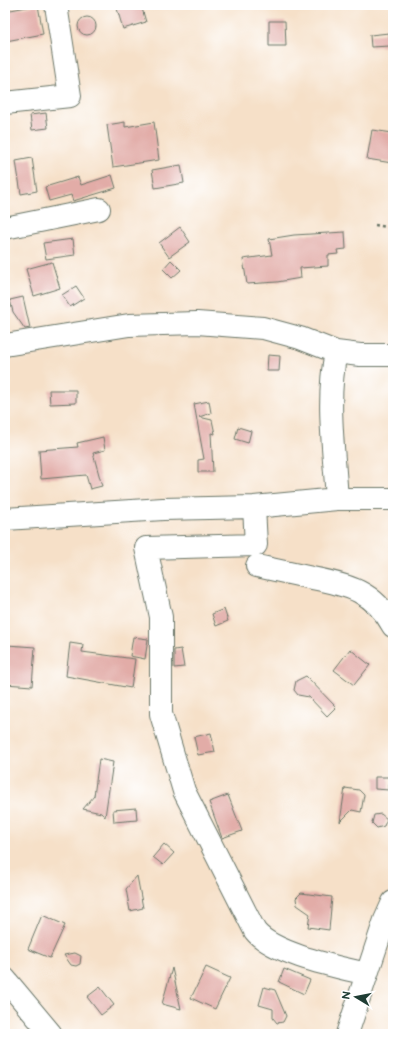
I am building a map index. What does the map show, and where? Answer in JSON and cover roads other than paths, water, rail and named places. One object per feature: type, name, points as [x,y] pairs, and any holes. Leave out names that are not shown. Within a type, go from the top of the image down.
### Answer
[{"type":"street","points":[[5,103],[70,96],[56,5]]},
{"type":"street","points":[[5,228],[99,208]]},
{"type":"street","points":[[5,345],[129,325],[197,323],[263,328],[300,338],[336,352],[360,355],[393,355]]},
{"type":"street","points":[[336,352],[331,376],[331,402],[337,500]]},
{"type":"street","points":[[5,519],[163,509],[254,507],[337,500],[393,499]]},
{"type":"street","points":[[254,507],[256,545],[146,548],[161,617],[161,714],[184,791],[255,931],[265,942],[310,959],[367,974]]},
{"type":"street","points":[[257,566],[346,585],[368,596],[386,614],[393,626]]},
{"type":"street","points":[[347,1034],[385,920],[393,902]]},
{"type":"street","points":[[5,979],[50,1034]]}]
